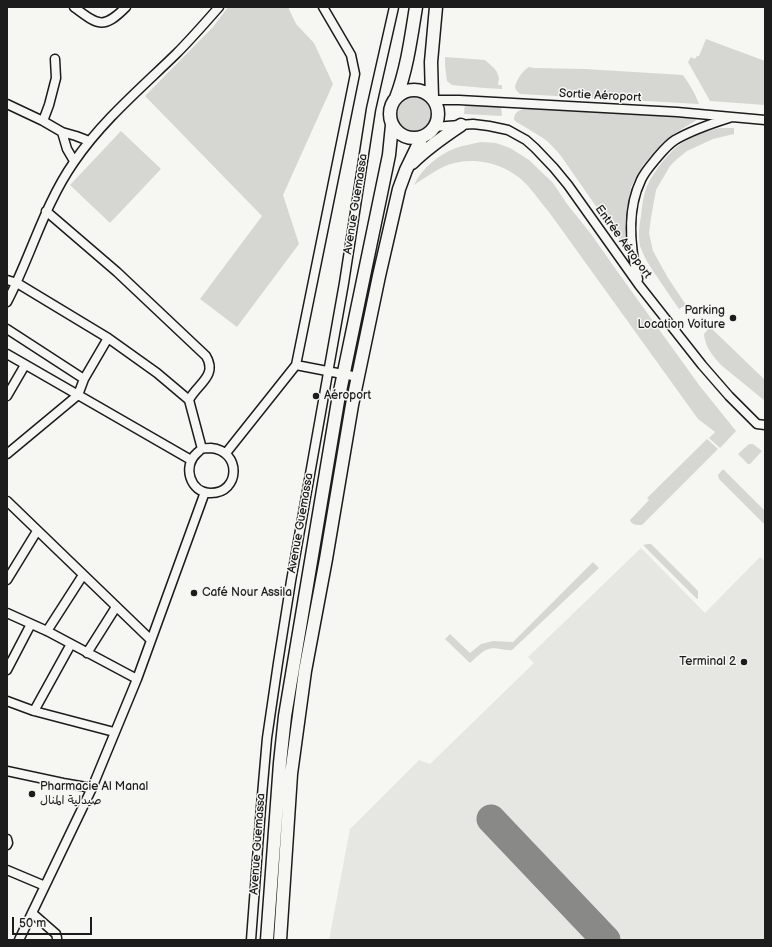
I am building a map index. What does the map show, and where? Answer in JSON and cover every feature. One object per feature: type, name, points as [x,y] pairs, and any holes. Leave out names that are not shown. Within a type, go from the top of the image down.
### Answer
[{"type":"main road","points":[[396,98],[404,92],[414,90],[424,92],[437,106],[437,122],[434,128],[422,137],[413,139],[403,136],[396,130],[392,125],[390,116],[390,111],[401,86],[407,62],[416,7]]},
{"type":"main road","points":[[432,99],[431,66],[436,7]]},
{"type":"main road","name":"Avenue Guemassa","points":[[267,940],[280,763],[285,716],[335,417],[389,155],[392,125]]},
{"type":"main road","points":[[406,170],[430,147],[461,125]]},
{"type":"main road","points":[[280,940],[291,774],[304,671],[358,377],[380,268],[399,189],[406,170],[422,137]]},
{"type":"street","points":[[74,7],[95,22],[111,21],[126,7]]},
{"type":"street","points":[[7,302],[17,284],[55,192],[74,161],[89,141],[112,116],[177,53],[219,7]]},
{"type":"street","points":[[226,453],[296,365],[355,74],[351,56],[323,7]]},
{"type":"street","name":"Avenue Guemassa","points":[[251,940],[267,738],[278,663],[344,283],[371,109],[394,7]]},
{"type":"street","points":[[43,121],[56,78],[55,59]]},
{"type":"street","name":"Sortie Aéroport","points":[[432,99],[677,112],[765,120]]},
{"type":"street","points":[[7,104],[62,132],[89,141]]},
{"type":"street","points":[[639,285],[634,264],[631,236],[631,214],[641,179],[656,159],[674,141],[696,129],[732,117]]},
{"type":"street","name":"Entrée Aéroport","points":[[434,128],[473,124],[489,126],[508,130],[526,140],[535,148],[568,185],[639,285],[702,365],[729,396],[757,424],[765,425]]},
{"type":"street","points":[[62,132],[67,149],[74,161]]},
{"type":"street","points":[[46,211],[117,272],[206,356],[210,362],[208,375],[191,395],[189,400]]},
{"type":"street","points":[[7,280],[17,284],[108,338],[157,373],[189,400],[202,449]]},
{"type":"street","points":[[7,329],[84,379]]},
{"type":"street","points":[[7,454],[78,394],[84,379],[108,338]]},
{"type":"street","points":[[7,354],[191,460]]},
{"type":"street","points":[[7,396],[25,365]]},
{"type":"street","points":[[296,365],[358,377]]},
{"type":"street","points":[[211,448],[217,448],[226,453],[231,459],[234,472],[229,484],[224,489],[212,493],[198,489],[192,483],[189,475],[191,460],[195,454],[202,449],[211,448]]},
{"type":"street","points":[[18,940],[92,788],[137,679],[205,492]]},
{"type":"street","points":[[7,502],[151,640]]},
{"type":"street","points":[[7,580],[37,531]]},
{"type":"street","points":[[47,631],[83,575]]},
{"type":"street","points":[[87,653],[116,607]]},
{"type":"street","points":[[7,613],[47,631],[137,679]]},
{"type":"street","points":[[7,670],[31,624]]},
{"type":"street","points":[[34,711],[71,644]]},
{"type":"street","points":[[7,701],[34,711],[114,732]]},
{"type":"street","points":[[7,771],[92,788]]},
{"type":"street","points":[[7,839],[7,846]]},
{"type":"street","points":[[7,870],[45,886]]},
{"type":"street","points":[[32,913],[56,934],[57,940]]},
{"type":"shaded area","points":[[228,7],[288,7],[296,24],[314,43],[333,84],[283,195],[299,244],[237,327],[200,299],[262,216],[145,96],[213,27]]},
{"type":"shaded area","points":[[706,39],[765,61],[765,105],[710,101],[688,62],[691,57],[695,59],[699,56]]},
{"type":"shaded area","points":[[445,57],[485,60],[497,72],[499,78],[498,85],[502,85],[502,89],[452,85],[447,81]]},
{"type":"shaded area","points":[[529,67],[683,75],[696,96],[699,104],[520,94],[516,90],[515,86],[517,80]]},
{"type":"shaded area","points":[[415,97],[425,100],[430,105],[433,115],[430,125],[425,130],[415,133],[405,130],[400,125],[397,115],[400,105],[405,100]]},
{"type":"shaded area","points":[[465,104],[501,106],[502,116],[464,114]]},
{"type":"shaded area","points":[[523,109],[695,118],[696,120],[663,142],[643,165],[631,187],[627,211],[626,244],[623,245],[557,151],[543,138],[515,121],[514,117],[518,111]]},
{"type":"shaded area","points":[[719,128],[734,128],[734,134],[713,139],[687,151],[670,166],[656,190],[649,233],[653,251],[668,278],[686,305],[679,309],[651,268],[640,246],[639,231],[643,198],[648,183],[652,177],[661,164],[677,147],[704,132]]},
{"type":"shaded area","points":[[121,131],[161,169],[110,223],[70,185]]},
{"type":"shaded area","points":[[481,142],[496,143],[510,148],[529,160],[553,183],[699,385],[736,431],[720,448],[709,438],[715,432],[698,419],[549,212],[520,178],[500,166],[477,161],[465,161],[443,167],[414,185],[426,167],[443,154],[459,147]]},
{"type":"shaded area","points":[[710,327],[765,380],[765,401],[721,365],[712,355],[706,343],[704,334]]},
{"type":"shaded area","points":[[707,439],[718,449],[642,525],[633,524],[630,520],[649,500],[647,498]]},
{"type":"shaded area","points":[[749,444],[753,444],[762,451],[750,464],[748,464],[738,454]]},
{"type":"shaded area","points":[[723,469],[765,511],[765,525],[719,479],[718,475]]},
{"type":"shaded area","points":[[651,544],[698,591],[698,599],[643,545]]},
{"type":"shaded area","points":[[641,548],[705,613],[760,557],[765,561],[765,940],[329,940],[350,829],[419,760],[430,764],[534,663],[528,657]]},
{"type":"shaded area","points":[[593,562],[599,568],[512,650],[495,648],[487,650],[470,663],[445,639],[450,634],[470,653],[481,644],[493,641],[513,642]]},
{"type":"taxiway","points":[[491,819],[606,940]]},
{"type":"place","name":"Parking Location Voiture","points":[[733,318]]},
{"type":"place","name":"Aéroport","points":[[316,396]]},
{"type":"place","name":"Café Nour Assila","points":[[194,593]]},
{"type":"place","name":"Terminal 2","points":[[744,662]]},
{"type":"place","name":"Pharmacie Al Manal صيدلية المنال","points":[[32,794]]}]
